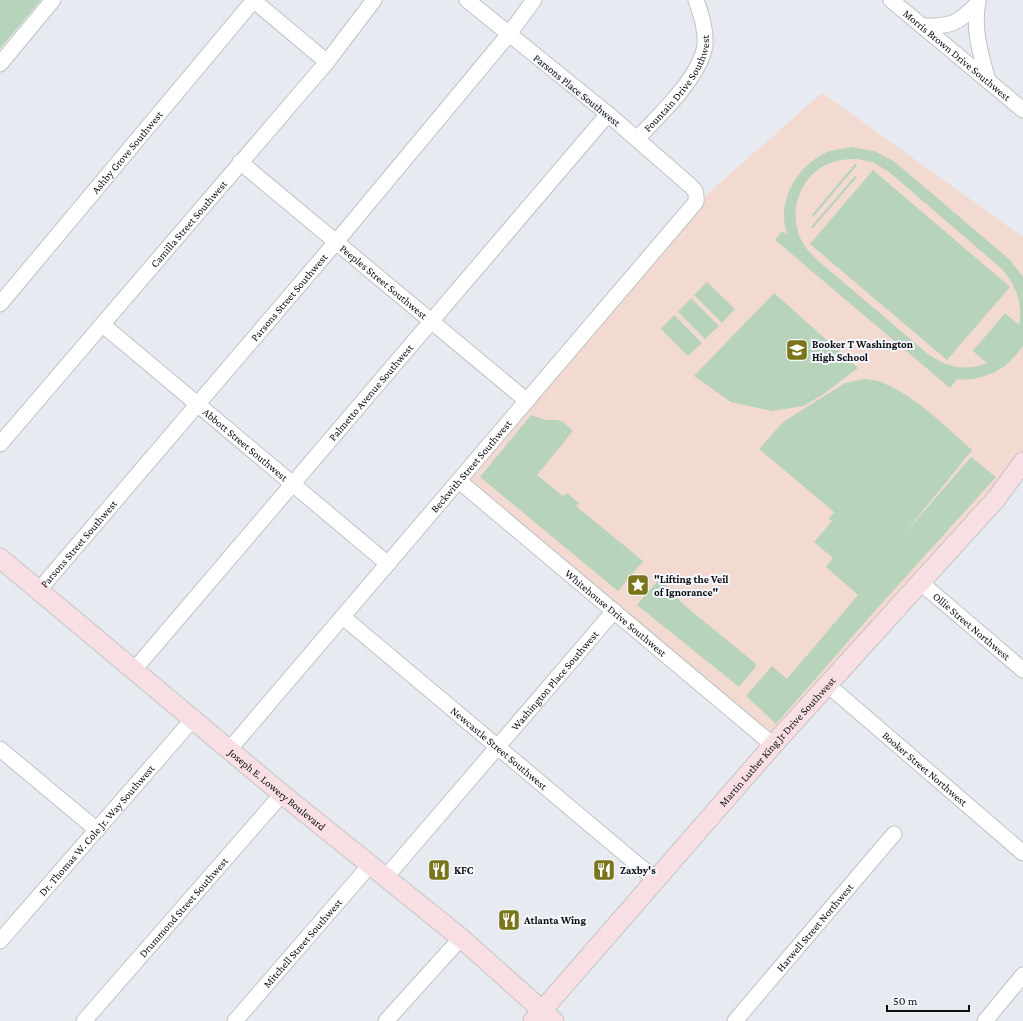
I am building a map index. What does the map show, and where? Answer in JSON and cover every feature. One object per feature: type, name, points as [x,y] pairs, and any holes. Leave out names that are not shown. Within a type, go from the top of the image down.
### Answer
[{"type":"main road","name":"Martin Luther King Jr Drive Southwest","points":[[543,1018],[656,880],[773,745],[996,499],[1023,462]]},
{"type":"main road","name":"Joseph E. Lowery Boulevard","points":[[0,558],[282,794],[461,938],[543,1018]]},
{"type":"street","points":[[0,64],[53,0]]},
{"type":"street","points":[[254,0],[327,62]]},
{"type":"street","name":"Ashby Grove Southwest","points":[[0,304],[254,0]]},
{"type":"street","name":"Camilla Street Southwest","points":[[0,444],[327,62],[374,0]]},
{"type":"street","name":"Parsons Place Southwest","points":[[467,0],[608,114],[686,182]]},
{"type":"street","name":"Parsons Street Southwest","points":[[39,590],[336,242],[509,34],[534,0]]},
{"type":"street","name":"Fountain Drive Southwest","points":[[637,140],[690,81],[701,60],[705,45],[704,29],[696,0]]},
{"type":"street","name":"Morris Brown Drive Southwest","points":[[890,0],[1023,110]]},
{"type":"street","points":[[922,26],[940,27],[953,24],[966,16],[978,1]]},
{"type":"street","points":[[978,1],[976,23],[977,41],[988,81]]},
{"type":"street","name":"Palmetto Avenue Southwest","points":[[134,670],[608,114]]},
{"type":"street","name":"Peeples Street Southwest","points":[[240,162],[527,401]]},
{"type":"street","name":"Beckwith Street Southwest","points":[[230,750],[696,202],[697,195],[694,189],[686,182]]},
{"type":"street","name":"Abbott Street Southwest","points":[[103,325],[388,564]]},
{"type":"street","name":"Whitehouse Drive Southwest","points":[[459,481],[773,745]]},
{"type":"street","name":"Ollie Street Northwest","points":[[920,582],[1023,670]]},
{"type":"street","name":"Washington Place Southwest","points":[[386,877],[614,611]]},
{"type":"street","name":"Newcastle Street Southwest","points":[[343,617],[656,880]]},
{"type":"street","name":"Booker Street Northwest","points":[[828,685],[1023,853]]},
{"type":"street","name":"Dr. Thomas W. Cole Jr. Way Southwest","points":[[0,941],[193,719]]},
{"type":"street","points":[[0,749],[97,830]]},
{"type":"street","name":"Drummond Street Southwest","points":[[84,1021],[282,794]]},
{"type":"street","name":"Harwell Street Northwest","points":[[735,1021],[894,834]]},
{"type":"street","name":"Mitchell Street Southwest","points":[[236,1021],[370,865]]},
{"type":"street","points":[[386,1021],[461,938]]},
{"type":"street","points":[[985,1021],[1023,975]]},
{"type":"shaded area","name":"Booker T Washington High School","points":[[822,93],[1023,237],[1023,462],[772,744],[459,481],[697,203]]},
{"type":"green space","points":[[0,0],[41,0],[0,49]]},
{"type":"green space","points":[[851,147],[874,151],[895,162],[1010,260],[1023,277],[1023,346],[1012,359],[998,371],[977,378],[963,380],[957,379],[950,388],[775,240],[782,231],[787,234],[784,222],[784,209],[787,197],[798,175],[816,158],[827,152]],"holes":[[[857,159],[874,163],[889,172],[1002,269],[1015,288],[1020,309],[1019,325],[1005,313],[973,351],[987,363],[979,366],[963,368],[956,367],[942,362],[928,354],[816,259],[804,245],[796,224],[796,212],[801,190],[807,181],[815,172],[836,161]]]},
{"type":"green space","points":[[855,164],[857,165],[814,216],[812,215]]},
{"type":"green space","points":[[873,170],[1010,287],[947,360],[810,244]]},
{"type":"green space","points":[[855,176],[857,177],[813,228],[811,227]]},
{"type":"green space","points":[[707,282],[735,309],[722,323],[694,295]]},
{"type":"green space","points":[[774,293],[858,368],[825,393],[804,406],[772,411],[731,402],[694,376]]},
{"type":"green space","points":[[691,298],[719,326],[705,339],[678,312]]},
{"type":"green space","points":[[674,315],[702,343],[688,356],[661,329]]},
{"type":"green space","points":[[865,379],[881,382],[907,396],[941,422],[972,450],[901,538],[971,457],[996,477],[873,613],[776,724],[746,696],[772,666],[787,679],[858,595],[826,567],[833,558],[814,542],[832,521],[829,519],[834,512],[759,449],[783,422],[845,383]]},
{"type":"green space","points":[[531,415],[546,420],[557,420],[563,422],[573,431],[537,475],[563,496],[567,493],[579,503],[576,506],[643,561],[618,591],[480,477]]},
{"type":"green space","points":[[660,578],[684,605],[756,664],[755,668],[739,687],[637,605]]},
{"type":"place","name":"Booker T Washington High School","points":[[797,350]]},
{"type":"place","name":"\"Lifting the Veil of Ignorance\"","points":[[638,585]]},
{"type":"place","name":"KFC","points":[[439,870]]},
{"type":"place","name":"Zaxby's","points":[[604,870]]},
{"type":"place","name":"Atlanta Wing","points":[[509,920]]}]
